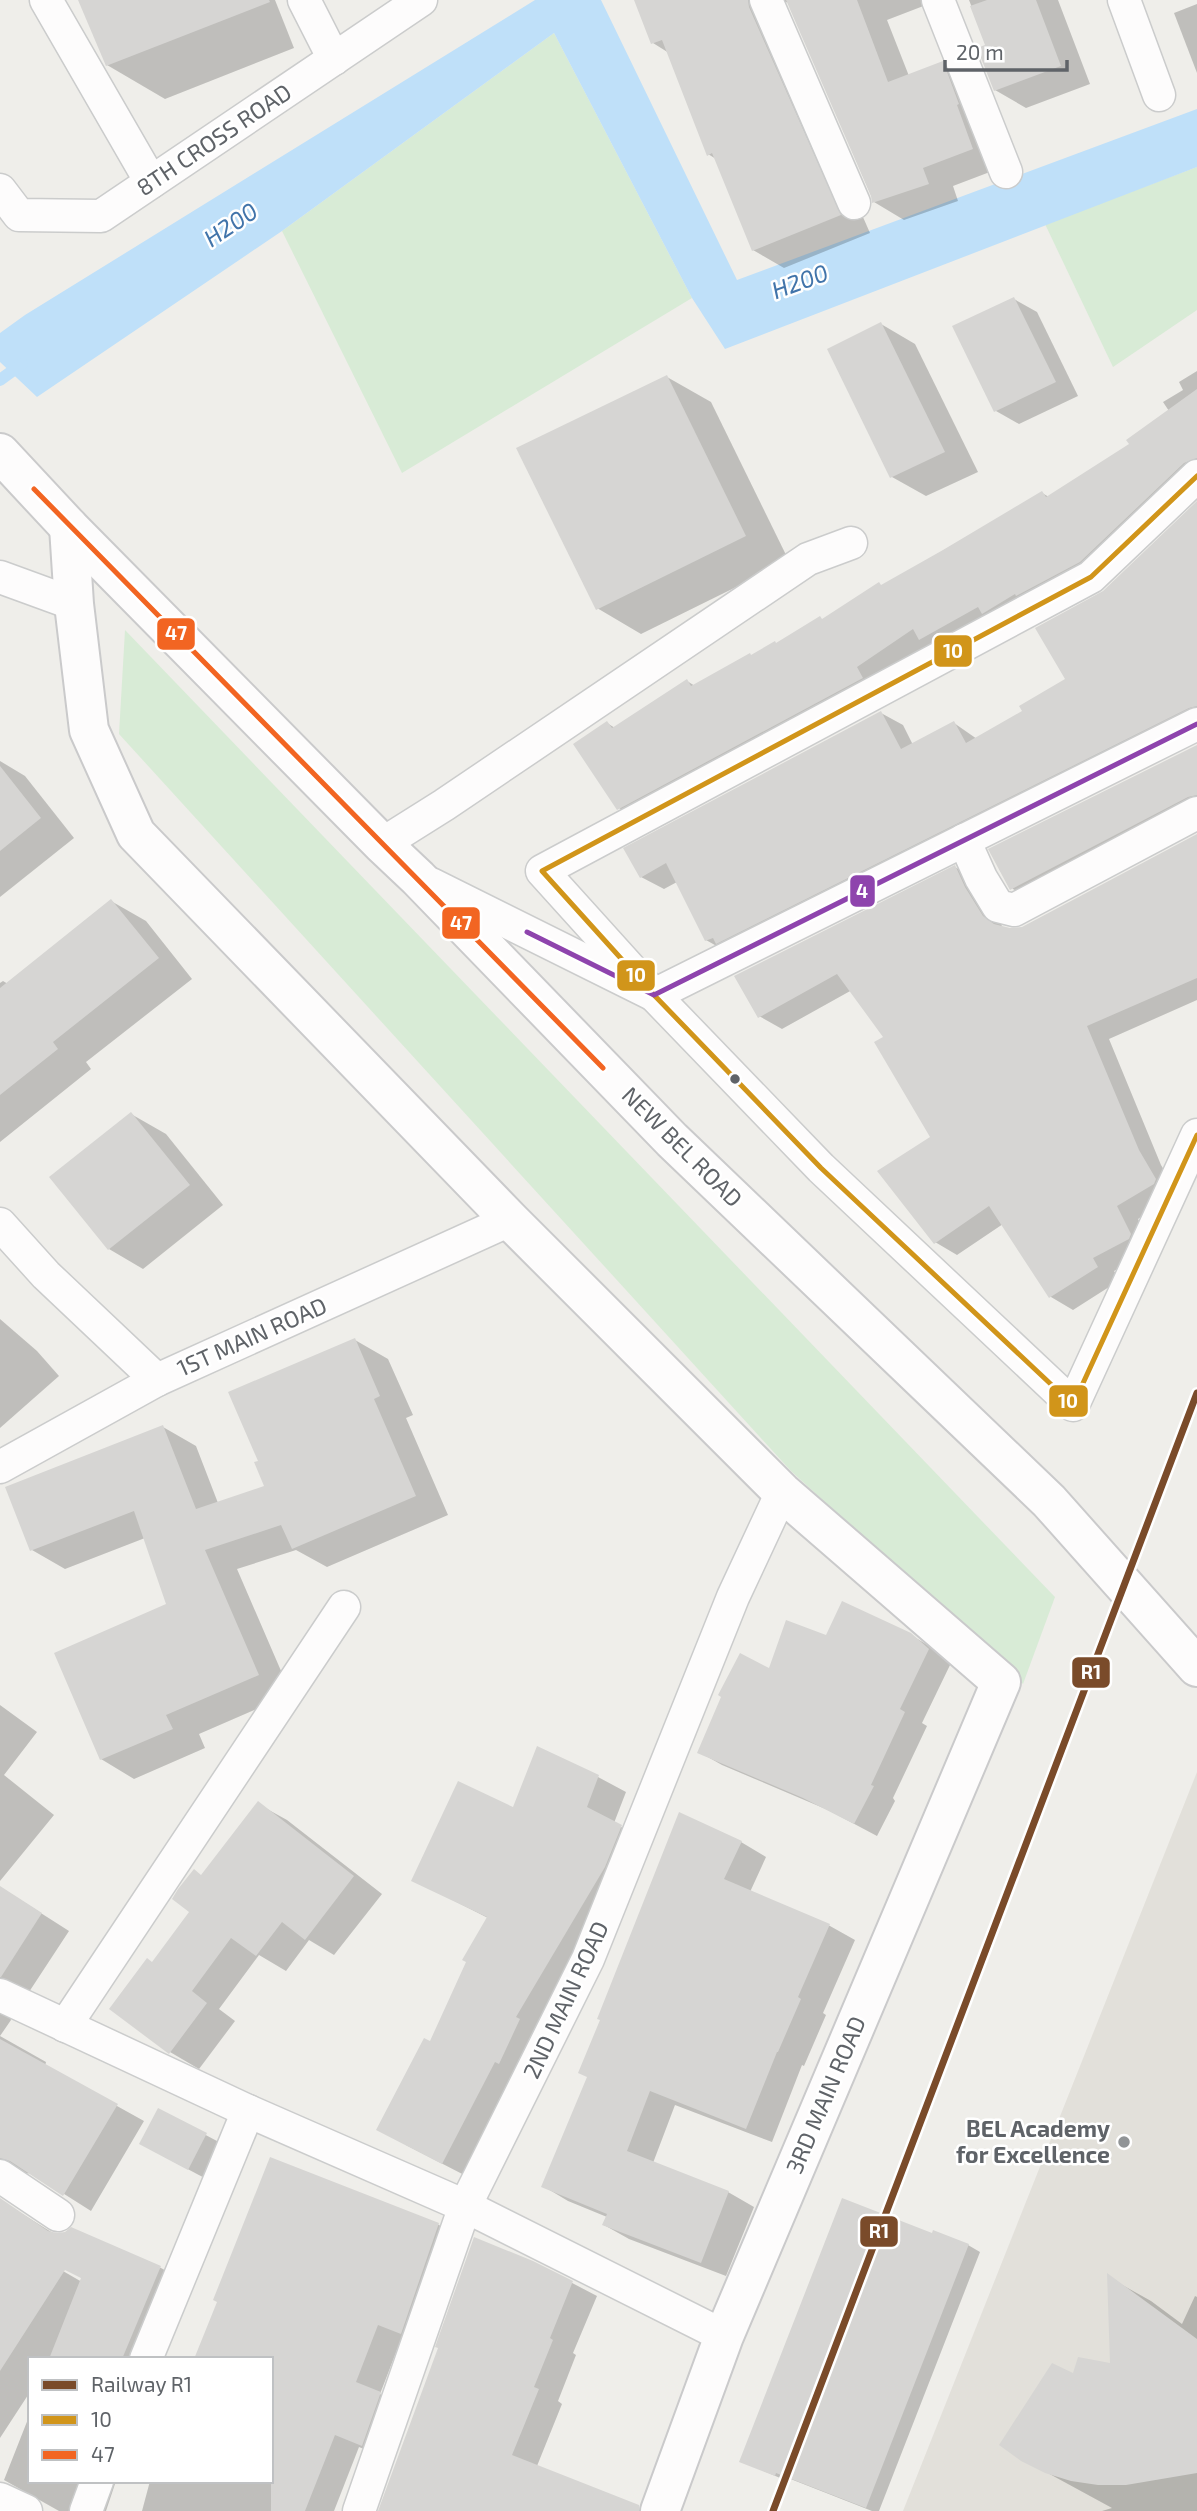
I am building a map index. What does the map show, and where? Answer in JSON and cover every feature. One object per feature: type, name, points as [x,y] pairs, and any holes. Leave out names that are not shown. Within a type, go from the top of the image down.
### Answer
[{"type":"street","points":[[46,0],[151,182]]},
{"type":"street","points":[[304,0],[334,58]]},
{"type":"street","name":"8TH CROSS ROAD","points":[[0,190],[19,215],[101,216],[421,0]]},
{"type":"street","points":[[766,0],[854,203]]},
{"type":"street","points":[[937,0],[1006,172]]},
{"type":"street","points":[[1124,0],[1159,95]]},
{"type":"street","name":"NEW BEL ROAD","points":[[0,453],[69,527],[418,878],[672,1140],[1049,1501],[1197,1667]]},
{"type":"street","points":[[1197,476],[1091,577],[542,871],[654,995],[821,1168],[1073,1405],[1197,1135]]},
{"type":"street","points":[[69,527],[74,604],[89,730],[136,834],[510,1220],[782,1492]]},
{"type":"street","points":[[382,844],[808,559],[851,543]]},
{"type":"street","points":[[0,578],[74,604]]},
{"type":"street","points":[[654,995],[1197,724]]},
{"type":"street","points":[[964,840],[981,878],[998,906],[1014,910],[1197,813]]},
{"type":"street","points":[[418,878],[654,995]]},
{"type":"street","name":"1ST MAIN ROAD","points":[[0,1467],[158,1380],[510,1220]]},
{"type":"street","points":[[0,1224],[46,1275],[158,1380]]},
{"type":"street","name":"3RD MAIN ROAD","points":[[660,2511],[724,2336],[1001,1682],[782,1492]]},
{"type":"street","name":"2ND MAIN ROAD","points":[[359,2511],[466,2206],[588,1959],[733,1597],[782,1492]]},
{"type":"street","points":[[65,2026],[344,1606]]},
{"type":"street","points":[[0,1996],[248,2111],[466,2206],[724,2336]]},
{"type":"street","points":[[147,2357],[248,2111]]},
{"type":"street","points":[[0,2176],[58,2215]]},
{"type":"street","points":[[86,2511],[96,2483]]},
{"type":"street","points":[[0,2499],[26,2511]]},
{"type":"shaded area","name":"BEL Academy for Excellence","points":[[1197,1772],[1197,2511],[903,2511]]},
{"type":"green space","points":[[554,33],[692,298],[402,473],[282,231]]},
{"type":"green space","points":[[1197,167],[1197,310],[1113,367],[1045,224]]},
{"type":"green space","points":[[125,630],[1055,1597],[1023,1684],[791,1471],[119,734]]},
{"type":"water","points":[[535,0],[601,0],[737,280],[1197,109],[1197,167],[725,349],[692,298],[554,33],[282,231],[37,397],[0,362],[0,333],[25,315]]},
{"type":"building","points":[[78,0],[269,0],[270,2],[106,66]]},
{"type":"building","points":[[634,0],[748,0],[841,215],[752,251],[712,153],[707,156],[662,40],[651,44]]},
{"type":"building","points":[[786,0],[857,0],[888,82],[943,61],[973,149],[923,168],[929,184],[872,203]]},
{"type":"building","points":[[987,0],[1036,0],[1061,66],[994,91],[977,48],[985,45],[970,6]]},
{"type":"building","points":[[1014,297],[1056,382],[994,412],[952,326]]},
{"type":"building","points":[[881,322],[945,452],[890,478],[827,349]]},
{"type":"building","points":[[667,375],[746,536],[596,610],[516,448]]},
{"type":"building","points":[[1197,389],[1197,458],[1184,463],[1080,562],[1016,596],[1015,594],[982,614],[978,607],[919,640],[913,629],[857,667],[863,678],[617,810],[573,744],[607,721],[612,728],[687,679],[691,686],[750,653],[751,655],[775,641],[776,643],[820,616],[822,619],[879,582],[881,585],[1042,491],[1046,497],[1129,444],[1126,440]]},
{"type":"building","points":[[1197,501],[1197,706],[716,944],[713,938],[705,941],[666,863],[640,878],[623,848],[881,711],[901,749],[954,721],[966,743],[1022,711],[1019,706],[1065,679],[1035,628],[1103,591]]},
{"type":"building","points":[[1197,745],[1197,795],[1188,797],[1010,890],[988,849]]},
{"type":"building","points":[[0,766],[41,818],[0,851]]},
{"type":"building","points":[[1197,834],[1197,978],[1087,1026],[1139,1150],[1156,1179],[1154,1184],[1117,1206],[1131,1234],[1129,1239],[1093,1258],[1098,1267],[1049,1298],[989,1206],[934,1244],[877,1171],[930,1137],[874,1042],[883,1037],[837,974],[758,1018],[734,976],[955,865],[983,916],[994,924],[1010,928],[1022,927]]},
{"type":"building","points":[[111,899],[159,958],[53,1042],[58,1049],[0,1095],[0,988]]},
{"type":"building","points":[[131,1112],[190,1185],[108,1250],[49,1177]]},
{"type":"building","points":[[355,1338],[380,1396],[374,1399],[416,1496],[292,1549],[281,1525],[205,1550],[259,1675],[166,1715],[173,1729],[100,1760],[54,1653],[166,1604],[134,1511],[30,1551],[5,1487],[163,1425],[196,1509],[264,1486],[254,1462],[258,1461],[228,1392]]},
{"type":"building","points":[[842,1601],[911,1633],[929,1649],[900,1709],[905,1712],[871,1785],[874,1786],[854,1824],[803,1798],[697,1753],[721,1697],[718,1695],[740,1653],[769,1668],[786,1620],[826,1635]]},
{"type":"building","points":[[537,1746],[599,1775],[587,1807],[622,1825],[605,1867],[516,2017],[520,2019],[499,2064],[495,2062],[442,2164],[376,2130],[424,2038],[430,2041],[466,1962],[462,1960],[487,1917],[411,1881],[458,1781],[513,1807]]},
{"type":"building","points":[[258,1801],[354,1876],[305,1940],[282,1922],[256,1956],[231,1938],[192,1991],[207,2003],[169,2054],[109,2009],[147,1958],[152,1962],[189,1912],[172,1899],[178,1889],[194,1869],[201,1875]]},
{"type":"building","points":[[679,1812],[742,1841],[724,1879],[830,1924],[746,2129],[650,2091],[627,2151],[729,2191],[701,2263],[602,2225],[607,2214],[541,2187],[587,2077],[578,2073],[600,2020],[597,2019]]},
{"type":"building","points":[[0,1886],[42,1913],[1,1977],[0,1977]]},
{"type":"building","points":[[0,2039],[118,2104],[63,2196],[10,2161],[0,2158]]},
{"type":"building","points":[[158,2108],[207,2133],[188,2170],[139,2144]]},
{"type":"building","points":[[270,2157],[439,2223],[401,2334],[378,2325],[356,2382],[381,2392],[362,2446],[335,2435],[305,2511],[271,2511],[273,2357],[195,2357],[217,2302],[213,2300]]},
{"type":"building","points":[[0,2198],[48,2231],[65,2232],[71,2227],[161,2266],[123,2357],[50,2357],[81,2278],[65,2270],[0,2371]]},
{"type":"building","points":[[842,2198],[932,2233],[933,2230],[969,2244],[866,2508],[776,2473],[775,2476],[739,2462]]},
{"type":"building","points":[[474,2237],[573,2281],[534,2387],[539,2389],[512,2455],[639,2505],[639,2511],[378,2511],[438,2348],[435,2347]]},
{"type":"building","points":[[1107,2273],[1197,2339],[1197,2473],[1126,2485],[1098,2485],[1045,2473],[1021,2461],[999,2445],[1052,2363],[1073,2373],[1078,2357],[1110,2363]]},
{"type":"waterway","name":"H200","points":[[0,380],[22,364]]},
{"type":"rail line","name":"R1","points":[[773,2511],[1197,1393]]},
{"type":"transit line","name":"10","points":[[1197,476],[1091,577],[542,871],[654,995],[821,1168],[1073,1405],[1197,1135]]},
{"type":"transit line","name":"47","points":[[34,489],[603,1068]]},
{"type":"transit line","name":"4","points":[[527,932],[654,995],[1197,724]]},
{"type":"place","name":"BEL Academy for Excellence","points":[[1124,2142]]}]
